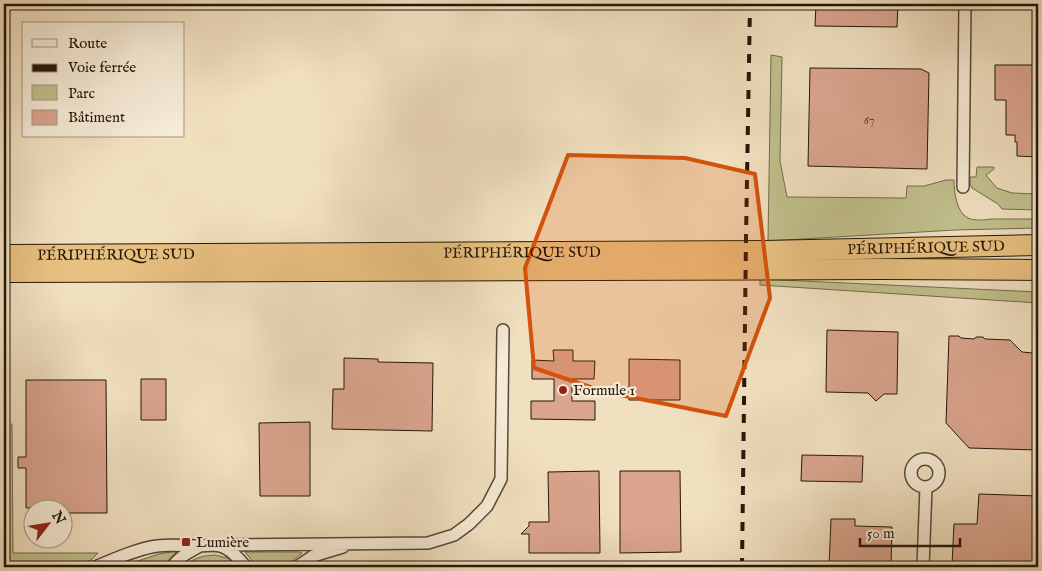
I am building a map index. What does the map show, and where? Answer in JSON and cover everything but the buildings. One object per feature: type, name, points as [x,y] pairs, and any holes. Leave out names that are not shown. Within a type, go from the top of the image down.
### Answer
[{"type":"highway","name":"PÉRIPHÉRIQUE SUD","points":[[4,255],[764,251],[1038,245]]},
{"type":"highway","name":"PÉRIPHÉRIQUE SUD","points":[[4,272],[882,269],[1035,272]]},
{"type":"street","points":[[963,187],[965,4]]},
{"type":"street","points":[[95,567],[131,553],[156,546],[179,544],[200,546],[428,543],[454,535],[470,524],[488,506],[501,479],[503,330]]},
{"type":"street","points":[[924,567],[926,487]]},
{"type":"street","points":[[297,567],[314,556],[354,544]]},
{"type":"street","points":[[219,545],[239,558],[246,567]]},
{"type":"street","points":[[172,567],[186,554],[200,546]]},
{"type":"highlighted area","points":[[568,155],[685,158],[755,174],[770,298],[726,416],[605,392],[534,368],[525,268]]},
{"type":"green space","points":[[771,55],[782,57],[780,161],[787,197],[906,198],[907,186],[924,186],[946,180],[954,180],[958,206],[968,218],[973,220],[1038,219],[1038,228],[955,230],[768,241]]},
{"type":"green space","points":[[977,167],[994,167],[986,175],[997,188],[1012,193],[1038,194],[1038,210],[1002,209],[998,204],[972,188],[970,177],[976,177]]},
{"type":"green space","points":[[760,279],[1038,292],[1038,303],[760,285]]},
{"type":"green space","points":[[12,424],[13,553],[98,553],[91,560],[64,567],[4,567],[4,425]]},
{"type":"green space","points":[[177,551],[164,567],[119,567],[159,554]]},
{"type":"green space","points":[[245,552],[302,553],[285,567],[257,567]]},
{"type":"green space","points":[[215,555],[227,558],[238,567],[183,567],[198,558]]},
{"type":"railway","points":[[742,567],[750,4]]},
{"type":"place","name":"Formule 1","points":[[563,390]]},
{"type":"place","name":"Lumière","points":[[186,542]]}]
